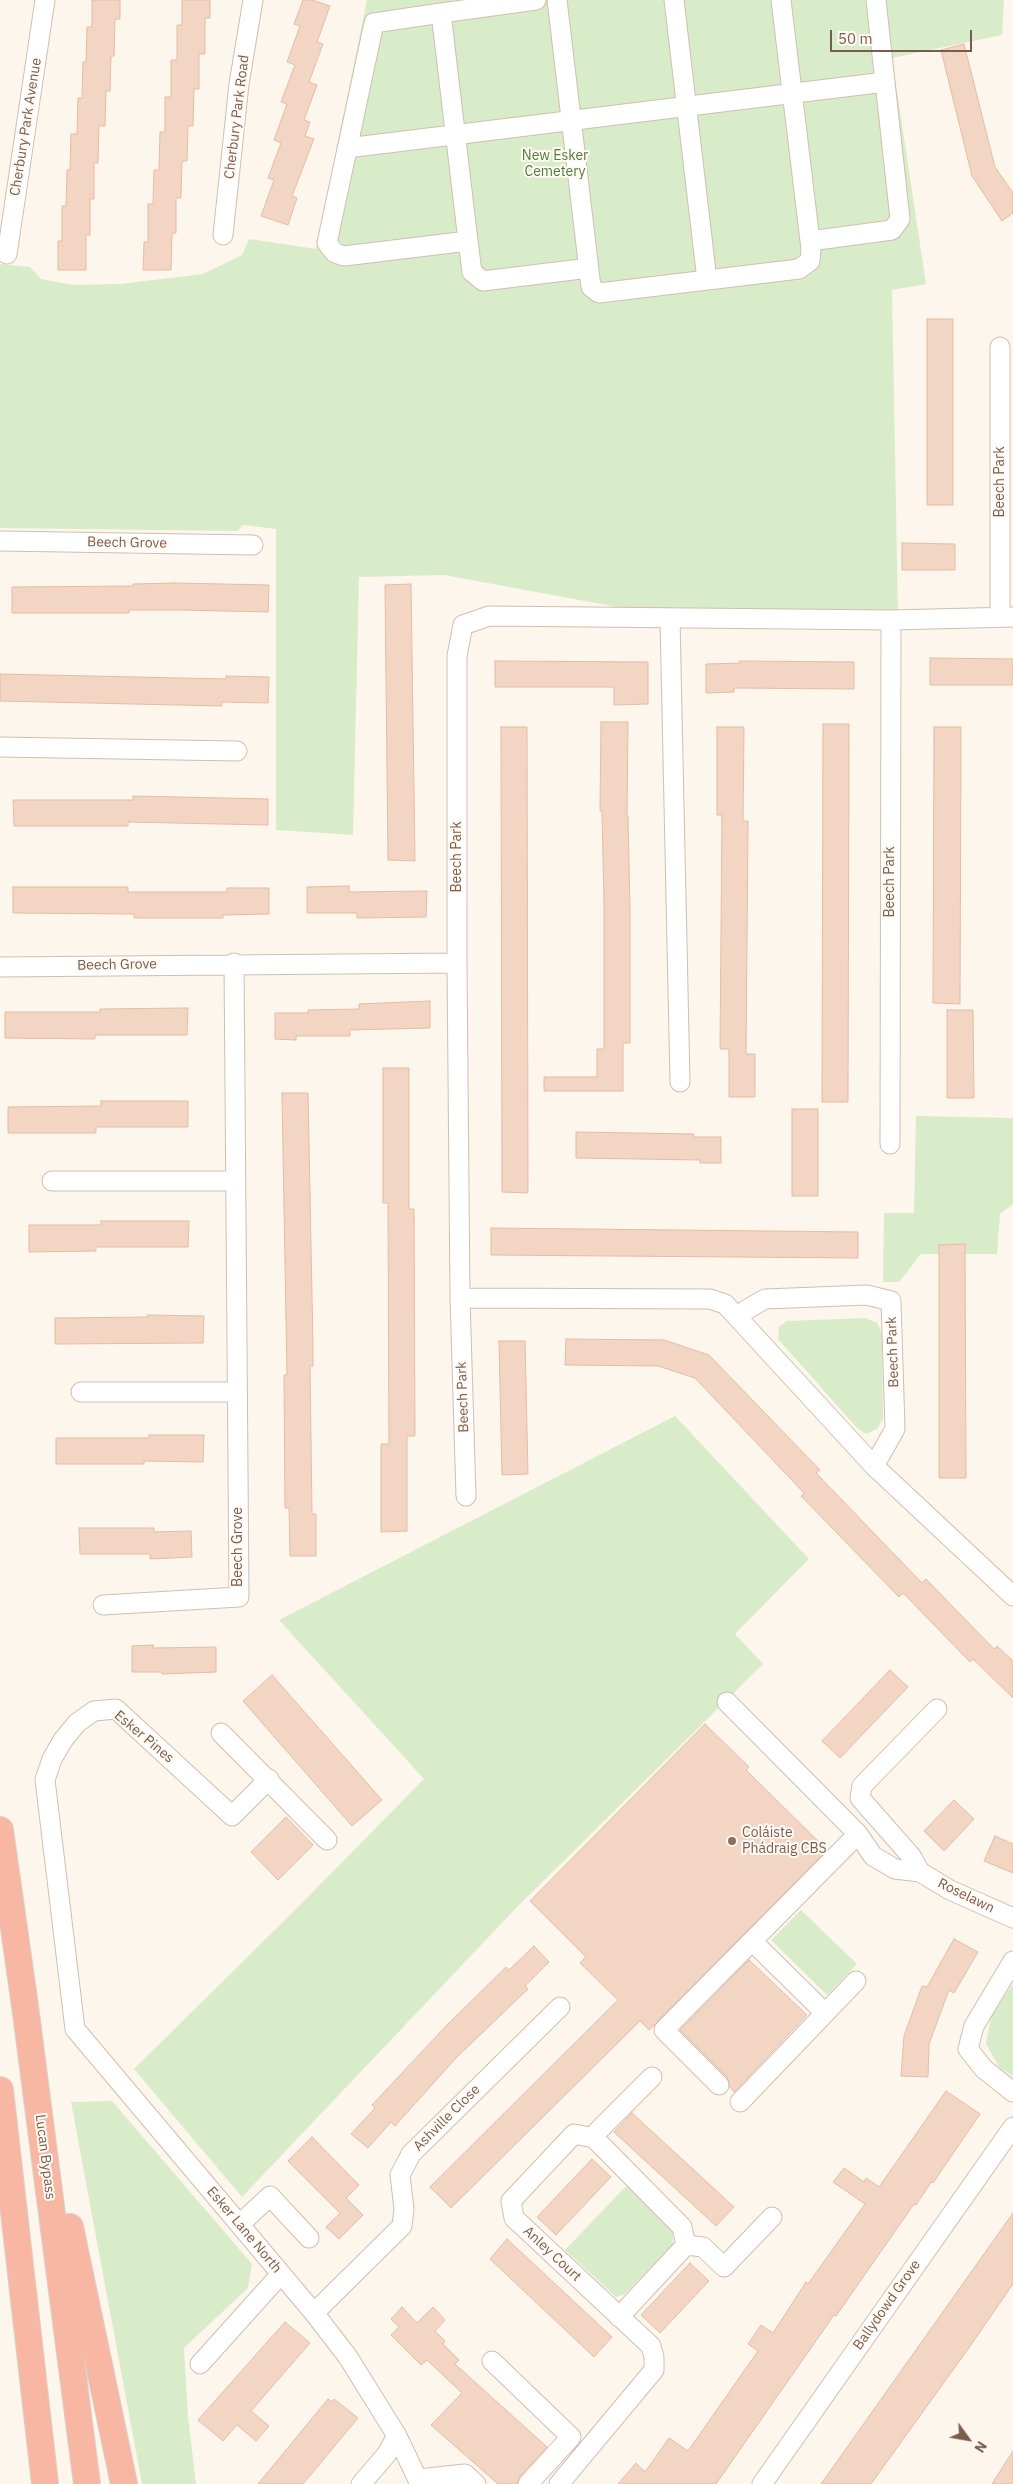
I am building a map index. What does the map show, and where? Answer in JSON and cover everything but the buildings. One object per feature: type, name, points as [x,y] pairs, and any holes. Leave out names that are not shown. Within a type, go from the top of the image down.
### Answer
[{"type":"highway","name":"Lucan Bypass","points":[[0,1830],[25,2006],[87,2484]]},
{"type":"highway","points":[[25,2006],[91,2334],[124,2484]]},
{"type":"highway","points":[[0,2090],[44,2484]]},
{"type":"street","name":"Cherbury Park Avenue","points":[[6,254],[45,0]]},
{"type":"street","name":"Cherbury Park Road","points":[[223,235],[239,84],[253,0]]},
{"type":"street","points":[[468,242],[344,256],[335,253],[327,243],[374,23],[509,2],[536,0]]},
{"type":"street","points":[[557,0],[591,287],[599,293],[799,269],[810,261],[810,241],[781,0]]},
{"type":"street","points":[[674,0],[707,280]]},
{"type":"street","points":[[810,241],[892,230],[900,219],[876,0]]},
{"type":"street","points":[[441,13],[472,272],[483,281],[589,268]]},
{"type":"street","points":[[347,148],[885,82]]},
{"type":"street","name":"Beech Park","points":[[466,1496],[460,1298],[457,963],[457,656],[463,625],[489,616],[891,620],[1006,617],[1000,347]]},
{"type":"street","name":"Beech Grove","points":[[0,542],[253,545]]},
{"type":"street","points":[[670,619],[680,1082]]},
{"type":"street","name":"Beech Park","points":[[890,1144],[891,620]]},
{"type":"street","points":[[0,747],[237,751]]},
{"type":"street","name":"Beech Grove","points":[[0,967],[234,963],[457,963]]},
{"type":"street","name":"Beech Grove","points":[[103,1605],[238,1597],[234,963]]},
{"type":"street","points":[[52,1181],[235,1181]]},
{"type":"street","name":"Beech Park","points":[[739,1317],[746,1310],[765,1299],[867,1295],[891,1301],[895,1429],[874,1466]]},
{"type":"street","points":[[460,1298],[710,1299],[725,1304],[739,1317],[874,1466],[1013,1596]]},
{"type":"street","points":[[81,1392],[237,1392]]},
{"type":"street","points":[[727,1702],[858,1834],[873,1856],[895,1869],[920,1872]]},
{"type":"street","name":"Esker Pines","points":[[69,1981],[45,1780],[52,1759],[77,1723],[94,1711],[116,1709],[232,1816],[269,1779]]},
{"type":"street","points":[[920,1872],[910,1856],[860,1798],[862,1786],[937,1710]]},
{"type":"street","points":[[221,1733],[269,1779],[327,1840]]},
{"type":"street","points":[[719,2085],[664,2030],[858,1834]]},
{"type":"street","name":"Roselawn","points":[[920,1872],[950,1890],[1013,1918]]},
{"type":"street","points":[[752,1941],[825,2013]]},
{"type":"street","points":[[1013,1961],[974,2026],[968,2049],[984,2069],[1013,2092]]},
{"type":"street","name":"Esker Lane North","points":[[69,1981],[75,2029],[240,2224],[348,2357],[397,2436],[419,2481]]},
{"type":"street","points":[[740,2102],[856,1981]]},
{"type":"street","name":"Ashville Close","points":[[314,2313],[402,2226],[404,2209],[400,2175],[411,2154],[560,2007]]},
{"type":"street","points":[[652,2078],[597,2132],[594,2138],[682,2227],[686,2245]]},
{"type":"street","name":"Ballydowd Grove","points":[[762,2484],[1013,2127]]},
{"type":"street","name":"Anley Court","points":[[559,2484],[654,2370],[654,2357],[651,2346],[514,2218],[511,2201],[574,2134],[594,2138]]},
{"type":"street","points":[[240,2224],[270,2196],[309,2238]]},
{"type":"street","points":[[686,2245],[703,2248],[724,2267],[772,2217]]},
{"type":"street","points":[[619,2317],[686,2245]]},
{"type":"street","points":[[200,2364],[281,2274]]},
{"type":"street","points":[[492,2361],[571,2437],[528,2484]]},
{"type":"street","points":[[362,2484],[386,2455],[397,2436]]},
{"type":"street","points":[[419,2481],[465,2474],[476,2484]]},
{"type":"green space","name":"New Esker Cemetery","points":[[367,0],[1004,0],[1002,35],[892,58],[926,284],[892,290],[898,617],[677,618],[444,575],[359,577],[353,835],[276,830],[276,529],[243,525],[238,531],[0,528],[0,264],[30,267],[41,279],[73,285],[120,284],[203,274],[242,255],[249,239],[316,249]]},
{"type":"green space","points":[[916,1116],[1013,1118],[1013,1204],[1000,1214],[997,1254],[921,1254],[899,1282],[883,1282],[884,1213],[914,1213]]},
{"type":"green space","points":[[865,1318],[877,1323],[882,1333],[883,1419],[877,1429],[866,1434],[857,1428],[778,1339],[779,1327],[787,1321]]},
{"type":"green space","points":[[675,1416],[809,1559],[735,1634],[763,1664],[518,1906],[242,2197],[134,2069],[424,1779],[279,1620]]},
{"type":"green space","points":[[801,1910],[857,1964],[827,1995],[771,1940]]},
{"type":"green space","points":[[1013,1984],[1013,2076],[999,2067],[986,2044],[991,2017]]},
{"type":"green space","points":[[112,2101],[252,2264],[248,2288],[184,2348],[188,2416],[196,2484],[142,2484],[71,2102]]},
{"type":"green space","points":[[628,2184],[673,2227],[673,2244],[625,2294],[616,2297],[565,2250]]},
{"type":"place","name":"Coláiste Phádraig CBS","points":[[732,1841]]}]
